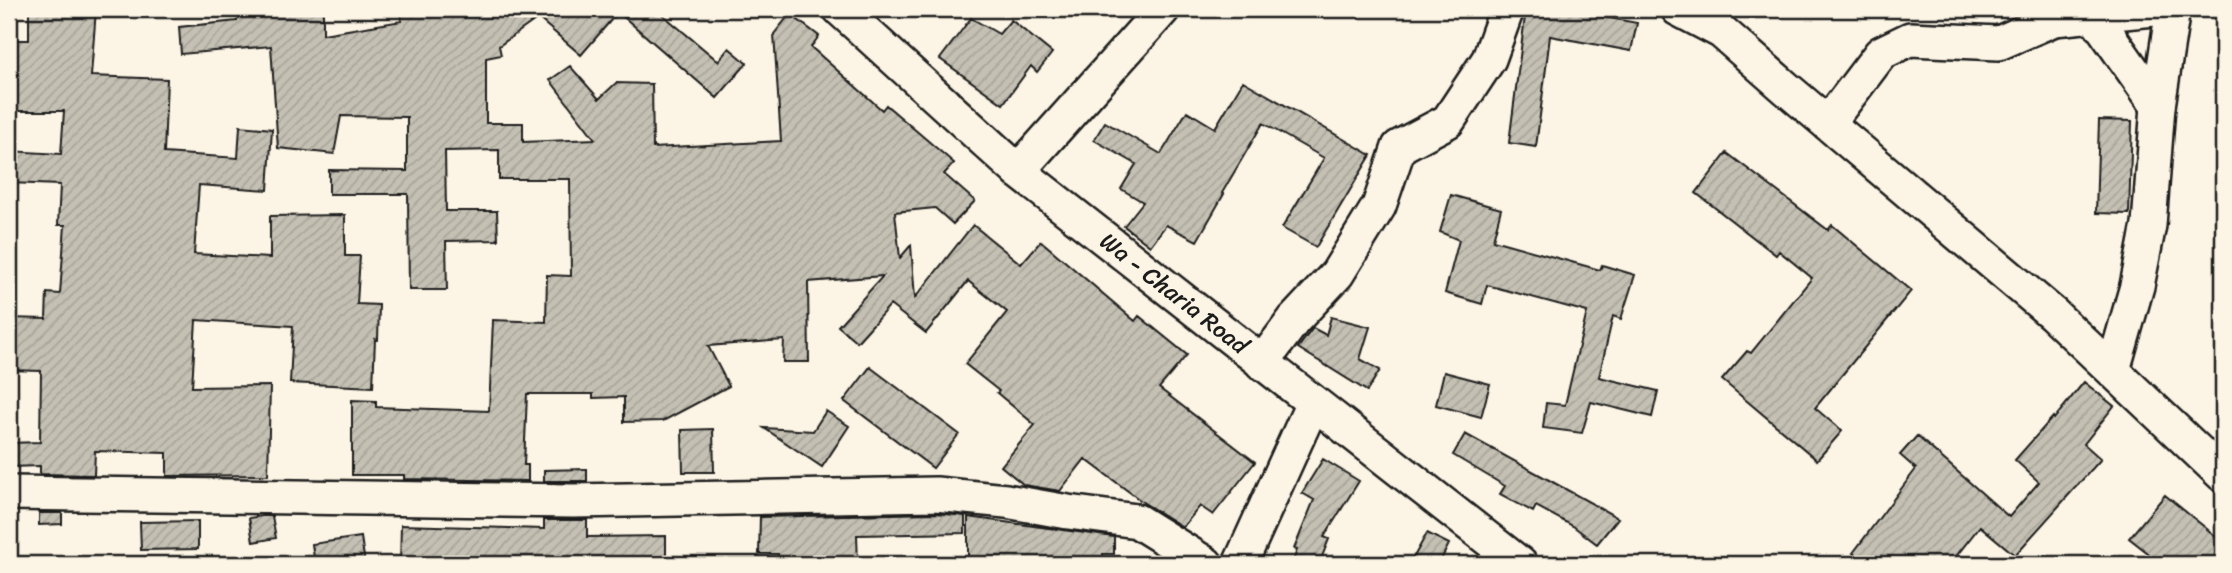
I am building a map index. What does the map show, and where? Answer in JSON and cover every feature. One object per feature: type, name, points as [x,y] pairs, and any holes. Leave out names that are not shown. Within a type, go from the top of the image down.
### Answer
[{"type":"street","name":"Wa - Charia Road","points":[[840,9],[1018,171],[1520,564]]},
{"type":"street","points":[[1018,171],[1163,9]]},
{"type":"street","points":[[1262,363],[1294,320],[1337,274],[1379,206],[1399,146],[1448,121],[1489,59],[1507,9]]},
{"type":"street","points":[[1678,9],[1722,32],[2053,314],[2223,475]]},
{"type":"street","points":[[1828,123],[1881,52],[1910,39],[1999,43],[2054,19],[2152,9],[2158,106],[2149,225],[2137,286],[2113,370]]},
{"type":"street","points":[[2094,15],[2158,106]]},
{"type":"street","points":[[1240,564],[1313,403]]},
{"type":"street","points":[[9,494],[573,501],[936,494],[1006,501],[1068,513],[1137,521],[1206,564]]},
{"type":"building","points":[[29,9],[96,9],[91,76],[167,79],[164,153],[238,158],[240,126],[272,129],[268,190],[199,185],[194,254],[270,258],[270,216],[345,215],[345,256],[360,256],[357,304],[379,305],[373,387],[290,383],[293,326],[196,320],[192,387],[270,386],[268,475],[167,476],[167,453],[95,451],[94,475],[40,474],[40,466],[9,467],[9,443],[40,442],[41,371],[9,370],[9,318],[46,319],[47,293],[60,294],[65,225],[58,225],[60,185],[9,183],[9,151],[61,154],[64,111],[9,111],[9,40],[29,40]]},
{"type":"building","points":[[237,9],[323,9],[323,34],[402,21],[400,13],[423,9],[656,9],[718,61],[729,48],[747,63],[717,98],[618,12],[581,55],[538,18],[499,46],[501,55],[486,58],[486,123],[523,123],[523,142],[595,139],[550,80],[570,66],[599,99],[616,83],[652,84],[653,148],[781,141],[774,34],[790,14],[819,36],[811,47],[882,110],[886,105],[954,163],[944,174],[975,201],[953,224],[935,208],[895,212],[900,258],[911,245],[915,298],[973,225],[1021,264],[1041,241],[1135,321],[1139,316],[1187,355],[1159,388],[1255,462],[1213,515],[1200,506],[1183,527],[1144,503],[1085,459],[1060,491],[1024,485],[1001,466],[1035,425],[965,364],[1007,312],[968,281],[926,333],[890,305],[857,342],[838,326],[883,276],[808,282],[809,362],[783,362],[784,340],[708,346],[729,386],[663,421],[624,422],[624,397],[527,394],[524,465],[528,465],[528,481],[404,479],[404,475],[352,475],[352,400],[376,401],[376,407],[489,411],[493,320],[546,322],[547,275],[571,276],[570,179],[499,179],[499,150],[445,151],[446,211],[497,211],[498,240],[446,241],[447,290],[409,290],[408,194],[329,194],[329,170],[407,171],[407,117],[341,116],[334,154],[278,148],[271,46],[181,54],[179,27],[237,21]]},
{"type":"building","points":[[1526,9],[1561,9],[1637,23],[1631,51],[1550,36],[1536,147],[1509,143]]},
{"type":"building","points":[[971,18],[999,34],[1011,20],[1052,53],[1037,72],[1031,66],[1003,104],[940,59]]},
{"type":"building","points":[[1243,81],[1371,155],[1316,247],[1282,228],[1324,158],[1263,123],[1197,241],[1166,225],[1150,246],[1124,226],[1143,202],[1121,189],[1136,164],[1094,140],[1105,122],[1161,154],[1187,111],[1215,128]]},
{"type":"building","points":[[2099,120],[2132,121],[2129,214],[2096,213]]},
{"type":"building","points":[[1727,153],[1828,230],[1832,225],[1911,291],[1815,408],[1842,431],[1817,460],[1722,380],[1747,351],[1751,353],[1812,278],[1779,251],[1776,255],[1696,193]]},
{"type":"building","points":[[1451,195],[1501,209],[1493,240],[1600,270],[1602,265],[1635,275],[1621,319],[1613,316],[1599,377],[1658,391],[1652,417],[1591,402],[1582,433],[1543,428],[1546,403],[1565,405],[1587,312],[1487,285],[1482,304],[1445,293],[1459,240],[1440,232]]},
{"type":"building","points":[[1331,317],[1370,327],[1360,359],[1380,370],[1367,391],[1298,348],[1313,328],[1326,335]]},
{"type":"building","points":[[870,367],[959,434],[933,468],[844,401]]},
{"type":"building","points":[[1444,372],[1490,384],[1481,417],[1436,405]]},
{"type":"building","points":[[2084,382],[2114,406],[2084,444],[2101,459],[2015,555],[1980,526],[1950,564],[1868,564],[1853,553],[1916,469],[1900,455],[1917,436],[2009,517],[2039,482],[2015,460]]},
{"type":"building","points":[[826,411],[849,426],[822,467],[764,428],[813,431]]},
{"type":"building","points":[[713,429],[714,472],[683,472],[682,430]]},
{"type":"building","points":[[1465,434],[1618,518],[1597,544],[1573,526],[1536,506],[1533,512],[1500,494],[1505,486],[1453,455]]},
{"type":"building","points":[[1323,459],[1359,481],[1324,537],[1329,539],[1319,564],[1292,564],[1297,550],[1294,549],[1314,500],[1302,493]]},
{"type":"building","points":[[587,469],[587,481],[544,481],[544,470]]},
{"type":"building","points":[[2165,495],[2223,542],[2223,564],[2162,564],[2129,538]]},
{"type":"building","points":[[39,513],[62,513],[62,524],[39,525]]},
{"type":"building","points":[[935,513],[965,516],[965,533],[857,535],[858,564],[778,564],[778,554],[759,554],[760,517]]},
{"type":"building","points":[[272,516],[276,538],[253,542],[249,518]]},
{"type":"building","points":[[968,517],[1114,537],[1114,554],[1103,554],[1103,564],[968,564]]},
{"type":"building","points":[[544,520],[587,520],[587,537],[666,536],[666,564],[400,564],[401,525],[544,529]]},
{"type":"building","points":[[198,521],[198,549],[141,550],[140,522]]},
{"type":"building","points":[[1427,533],[1449,544],[1439,564],[1410,564]]},
{"type":"building","points":[[361,537],[365,564],[315,564],[312,544]]}]
